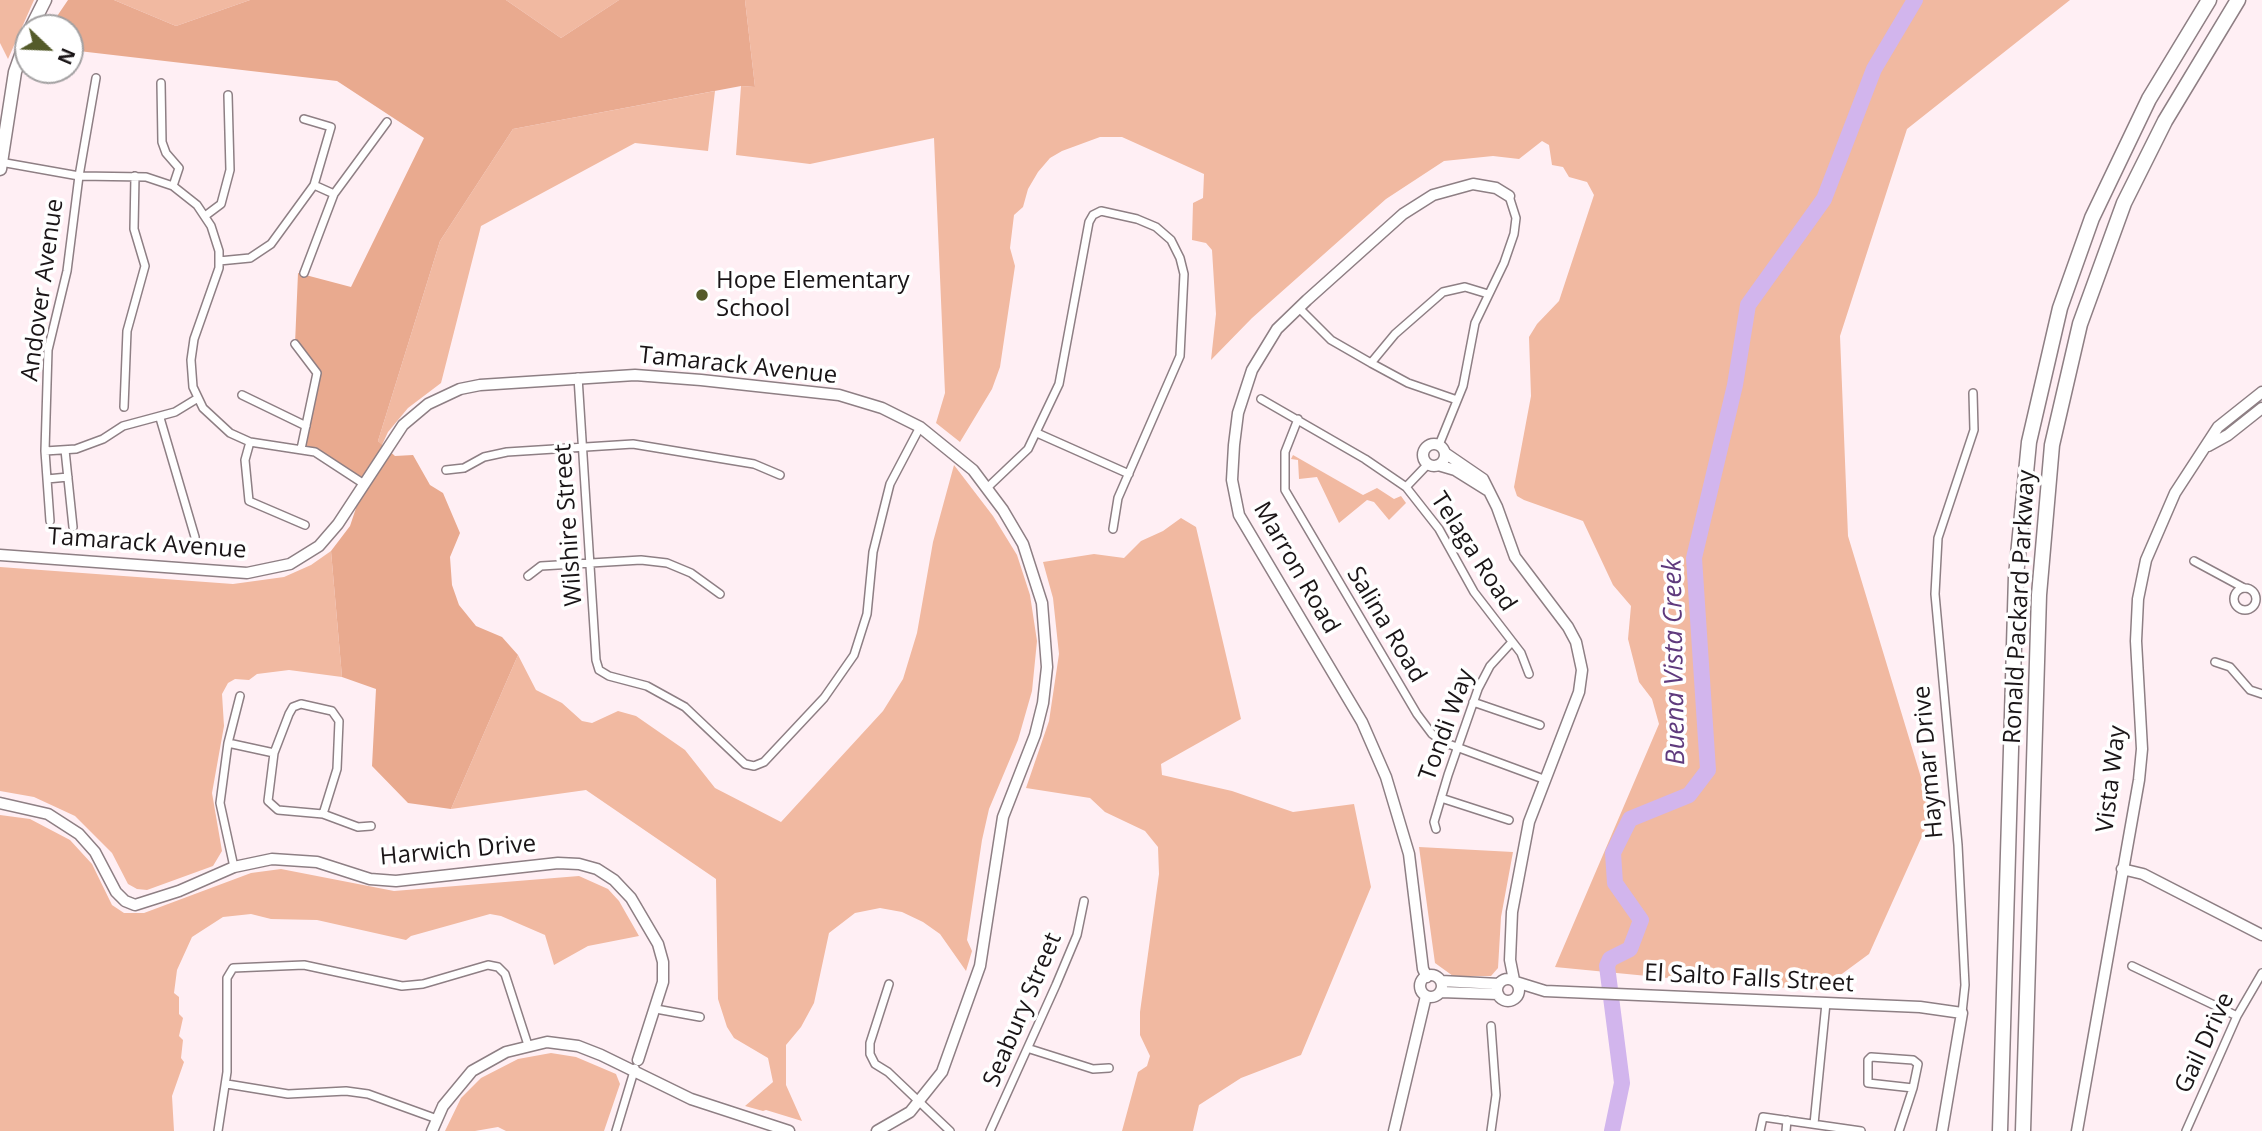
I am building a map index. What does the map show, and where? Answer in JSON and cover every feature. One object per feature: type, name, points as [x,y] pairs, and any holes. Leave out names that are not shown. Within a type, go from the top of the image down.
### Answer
[{"type":"highway","name":"Ronald Packard Parkway","points":[[2000,1131],[2017,576],[2029,442],[2060,308],[2092,218],[2149,99],[2209,0]]},
{"type":"highway","name":"Ronald Packard Parkway","points":[[2023,1131],[2039,595],[2052,445],[2080,324],[2124,203],[2165,121],[2238,0]]},
{"type":"main road","points":[[0,165],[14,78]]},
{"type":"street","name":"Andover Avenue","points":[[50,521],[45,451],[48,350],[67,271],[79,176],[96,78]]},
{"type":"street","points":[[161,83],[162,142],[166,153],[179,168],[173,186]]},
{"type":"street","points":[[205,216],[222,204],[230,170],[228,95]]},
{"type":"street","points":[[219,261],[250,258],[271,244],[314,185],[331,127],[304,119]]},
{"type":"street","points":[[304,272],[334,194],[387,122]]},
{"type":"street","points":[[0,165],[79,176],[146,177],[173,186],[197,205],[211,226],[219,261],[191,360],[193,387],[198,398],[213,420],[230,433],[250,442],[315,452],[364,484]]},
{"type":"street","points":[[124,407],[127,331],[145,266],[134,229],[135,176]]},
{"type":"street","name":"Marron Road","points":[[1427,977],[1423,969],[1409,854],[1399,813],[1376,752],[1345,692],[1239,515],[1234,500],[1234,445],[1244,389],[1265,345],[1299,308],[1403,214],[1433,195],[1473,184],[1496,188],[1509,196]]},
{"type":"street","points":[[314,185],[334,194]]},
{"type":"street","points":[[1406,487],[1433,464],[1442,449],[1467,369],[1475,323],[1514,234],[1516,218],[1509,196]]},
{"type":"street","points":[[987,488],[1015,463],[1037,433],[1059,384],[1089,222],[1093,215],[1101,211],[1112,212],[1156,228],[1171,240],[1184,274],[1180,356],[1118,498],[1113,529]]},
{"type":"street","points":[[1371,363],[1395,334],[1443,292],[1465,287],[1488,294]]},
{"type":"street","points":[[1299,308],[1332,340],[1371,363],[1408,383],[1457,400]]},
{"type":"street","points":[[295,344],[317,373],[301,449]]},
{"type":"street","name":"Tamarack Avenue","points":[[0,555],[247,573],[290,564],[319,546],[338,524],[403,425],[438,399],[480,385],[578,377],[661,376],[814,392],[883,408],[920,427],[946,445],[987,488],[1023,544],[1034,572],[1047,634],[1047,667],[1043,703],[1035,734],[1003,817],[980,966],[942,1072],[921,1102],[897,1122],[877,1131]]},
{"type":"street","name":"Wilshire Street","points":[[578,377],[596,660],[599,670],[609,676],[647,686],[685,707],[745,764],[754,766],[764,762],[824,698],[854,655],[867,614],[873,552],[890,484],[920,427]]},
{"type":"street","name":"Vista Way","points":[[2077,1131],[2142,749],[2136,641],[2146,560],[2161,519],[2175,493],[2218,427],[2262,392]]},
{"type":"street","name":"Haymar Drive","points":[[1942,1131],[1965,985],[1961,895],[1935,594],[1938,538],[1946,507],[1974,430],[1973,393]]},
{"type":"street","points":[[242,395],[306,426]]},
{"type":"street","points":[[45,451],[65,450],[103,439],[139,420],[160,418],[198,398]]},
{"type":"street","name":"Telaga Road","points":[[1261,399],[1406,487],[1440,529],[1474,592],[1527,664],[1529,674]]},
{"type":"street","name":"Vista Way","points":[[2208,446],[2262,408]]},
{"type":"street","points":[[160,418],[195,537]]},
{"type":"street","name":"Salina Road","points":[[1298,419],[1284,453],[1286,490],[1417,715],[1432,734],[1456,748],[1546,780]]},
{"type":"street","points":[[1037,433],[1129,474]]},
{"type":"street","points":[[250,442],[244,460],[249,501],[304,525]]},
{"type":"street","points":[[1487,489],[1433,464],[1423,456],[1424,449],[1430,444],[1442,449],[1477,474],[1487,489],[1497,507],[1515,557],[1568,627],[1579,654],[1582,670],[1579,692],[1529,822],[1512,912],[1506,984],[1508,1001],[1517,996],[1506,984]]},
{"type":"street","points":[[446,470],[464,468],[484,457],[507,452],[651,446],[754,464],[780,475]]},
{"type":"street","points":[[65,450],[73,527]]},
{"type":"street","points":[[47,479],[68,477]]},
{"type":"street","points":[[528,576],[541,566],[641,560],[667,563],[691,573],[720,594]]},
{"type":"street","points":[[2194,561],[2256,596],[2256,603],[2251,609]]},
{"type":"street","points":[[2244,588],[2235,593],[2234,601],[2240,610],[2262,612]]},
{"type":"street","name":"Tondi Way","points":[[1436,828],[1434,822],[1441,798],[1473,702],[1490,666],[1511,643]]},
{"type":"street","points":[[2215,662],[2230,667],[2250,690],[2262,694]]},
{"type":"street","points":[[234,867],[220,803],[228,743],[240,696]]},
{"type":"street","points":[[1473,702],[1541,726]]},
{"type":"street","points":[[323,814],[337,769],[337,715],[301,704],[293,707],[274,753],[268,801],[272,807],[323,814],[358,827],[371,826]]},
{"type":"street","points":[[228,743],[274,753]]},
{"type":"street","points":[[1441,798],[1509,820]]},
{"type":"street","name":"Harwich Drive","points":[[0,803],[48,814],[79,834],[95,852],[116,892],[125,901],[135,905],[179,891],[234,867],[272,859],[296,859],[370,879],[396,881],[558,863],[579,864],[597,869],[614,880],[631,898],[658,944],[663,982],[616,1131]]},
{"type":"street","points":[[2122,869],[2143,874],[2262,935]]},
{"type":"street","name":"Seabury Street","points":[[990,1131],[1030,1049],[1077,935],[1084,901]]},
{"type":"street","points":[[218,1131],[227,1084],[227,978],[233,968],[304,965],[402,986],[422,984],[488,965],[498,967],[505,974],[528,1045]]},
{"type":"street","points":[[2133,966],[2237,1016]]},
{"type":"street","name":"Gail Drive","points":[[2186,1131],[2237,1016],[2262,973]]},
{"type":"street","points":[[1435,976],[1441,986],[1436,996],[1426,996],[1420,988],[1427,977],[1435,976]]},
{"type":"street","points":[[889,984],[870,1043],[870,1054],[875,1064],[888,1072],[950,1131]]},
{"type":"street","name":"El Salto Falls Street","points":[[1441,986],[1506,984],[1539,991],[1826,1003],[1962,1013]]},
{"type":"street","name":"El Salto Falls Street","points":[[1517,996],[1539,991]]},
{"type":"street","points":[[1394,1131],[1426,996]]},
{"type":"street","points":[[1814,1124],[1826,1003]]},
{"type":"street","points":[[656,1009],[700,1017]]},
{"type":"street","points":[[1491,1026],[1491,1131]]},
{"type":"street","points":[[432,1131],[436,1119],[457,1085],[472,1071],[506,1052],[547,1042],[578,1046],[691,1099],[789,1131]]},
{"type":"street","points":[[1030,1049],[1093,1069],[1110,1068]]},
{"type":"street","points":[[1899,1131],[1913,1088],[1918,1064],[1913,1060],[1871,1056],[1868,1060],[1868,1083],[1913,1088]]},
{"type":"street","points":[[227,1084],[288,1094],[346,1091],[368,1094],[436,1119]]},
{"type":"street","points":[[1760,1131],[1763,1117],[1861,1131]]},
{"type":"street","points":[[1786,1131],[1787,1120]]},
{"type":"shaded area","points":[[0,0],[34,0],[28,14],[14,14],[14,45],[8,59],[0,43]]},
{"type":"shaded area","points":[[68,0],[114,0],[176,26],[250,0],[506,0],[561,38],[619,0],[745,0],[755,87],[741,86],[513,129],[440,241],[378,441],[395,456],[413,455],[430,485],[443,493],[460,533],[450,557],[452,585],[459,605],[476,626],[502,637],[518,655],[451,809],[408,803],[372,766],[376,689],[342,677],[331,551],[350,526],[364,484],[315,452],[301,449],[317,373],[295,344],[298,273],[351,287],[424,138],[337,81],[84,52],[84,14],[58,14]]},
{"type":"shaded area","points":[[114,0],[250,0],[176,26]]},
{"type":"shaded area","points":[[506,0],[619,0],[561,38]]},
{"type":"shaded area","points":[[745,0],[2070,0],[1907,129],[1840,336],[1848,536],[1932,814],[1869,954],[1820,990],[1775,987],[1756,978],[1709,982],[1555,967],[1659,724],[1652,699],[1639,682],[1628,639],[1631,606],[1613,585],[1583,521],[1524,500],[1517,496],[1514,487],[1531,396],[1529,337],[1537,324],[1559,301],[1594,195],[1587,182],[1569,177],[1563,167],[1552,165],[1549,145],[1542,141],[1519,159],[1493,156],[1444,161],[1386,199],[1252,318],[1211,360],[1216,314],[1212,250],[1206,243],[1192,240],[1193,203],[1203,198],[1204,174],[1122,137],[1100,137],[1062,151],[1050,158],[1038,172],[1028,189],[1023,207],[1014,215],[1010,248],[1015,266],[1000,367],[992,389],[960,442],[936,423],[945,393],[934,138],[810,164],[736,155],[741,86],[755,87]]},
{"type":"shaded area","points":[[715,91],[708,151],[635,143],[481,226],[441,383],[408,408],[388,432],[382,445],[378,441],[440,241],[513,129]]},
{"type":"shaded area","points":[[1293,455],[1363,495],[1377,488],[1394,499],[1401,496],[1406,503],[1389,520],[1374,502],[1367,500],[1339,523],[1317,477],[1299,479],[1298,460],[1291,459]]},
{"type":"shaded area","points":[[954,465],[993,516],[1017,555],[1030,595],[1037,641],[1032,691],[1018,740],[989,809],[982,840],[967,940],[972,951],[966,971],[940,934],[923,922],[902,912],[880,908],[855,913],[829,933],[814,1003],[801,1027],[786,1045],[786,1085],[802,1121],[745,1106],[773,1082],[768,1058],[734,1038],[727,1027],[718,999],[716,879],[586,790],[451,809],[518,655],[536,690],[562,703],[582,721],[592,723],[618,711],[636,716],[685,750],[715,788],[781,822],[883,711],[903,679],[917,633],[933,542]]},
{"type":"shaded area","points":[[1181,518],[1196,527],[1241,719],[1161,764],[1162,775],[1232,791],[1293,812],[1354,804],[1371,887],[1301,1055],[1241,1078],[1199,1105],[1193,1131],[1122,1131],[1138,1072],[1147,1066],[1150,1056],[1140,1035],[1140,1012],[1159,874],[1158,847],[1145,831],[1105,812],[1090,798],[1026,788],[1049,721],[1059,654],[1053,598],[1043,562],[1094,554],[1124,558],[1141,541],[1163,531]]},
{"type":"shaded area","points":[[331,551],[342,677],[289,670],[257,674],[249,680],[235,679],[228,683],[222,694],[224,726],[212,793],[222,851],[213,866],[147,890],[137,889],[128,884],[112,853],[75,816],[34,797],[0,791],[0,567],[233,584],[284,577],[311,565]]},
{"type":"shaded area","points":[[0,815],[30,819],[70,840],[92,864],[112,905],[124,913],[144,913],[251,873],[281,869],[394,891],[579,876],[608,889],[619,901],[639,936],[588,946],[554,965],[545,935],[490,914],[411,936],[406,940],[317,920],[271,919],[251,914],[223,917],[192,937],[177,970],[174,993],[179,997],[179,1014],[183,1018],[179,1036],[183,1040],[181,1058],[184,1062],[172,1096],[174,1131],[0,1131]]},
{"type":"shaded area","points":[[1419,847],[1513,852],[1501,917],[1498,968],[1491,976],[1453,976],[1435,963]]},
{"type":"shaded area","points":[[551,1053],[576,1057],[616,1074],[620,1084],[604,1131],[506,1131],[498,1127],[475,1131],[445,1131],[461,1098],[481,1078],[518,1059]]},
{"type":"waterway","name":"Buena Vista Creek","points":[[1612,1131],[1622,1083],[1607,966],[1610,959],[1630,949],[1641,920],[1615,883],[1613,853],[1630,819],[1689,795],[1708,770],[1694,558],[1735,385],[1748,305],[1824,199],[1874,69],[1915,0]]},
{"type":"place","name":"Hope Elementary School","points":[[702,295]]}]
